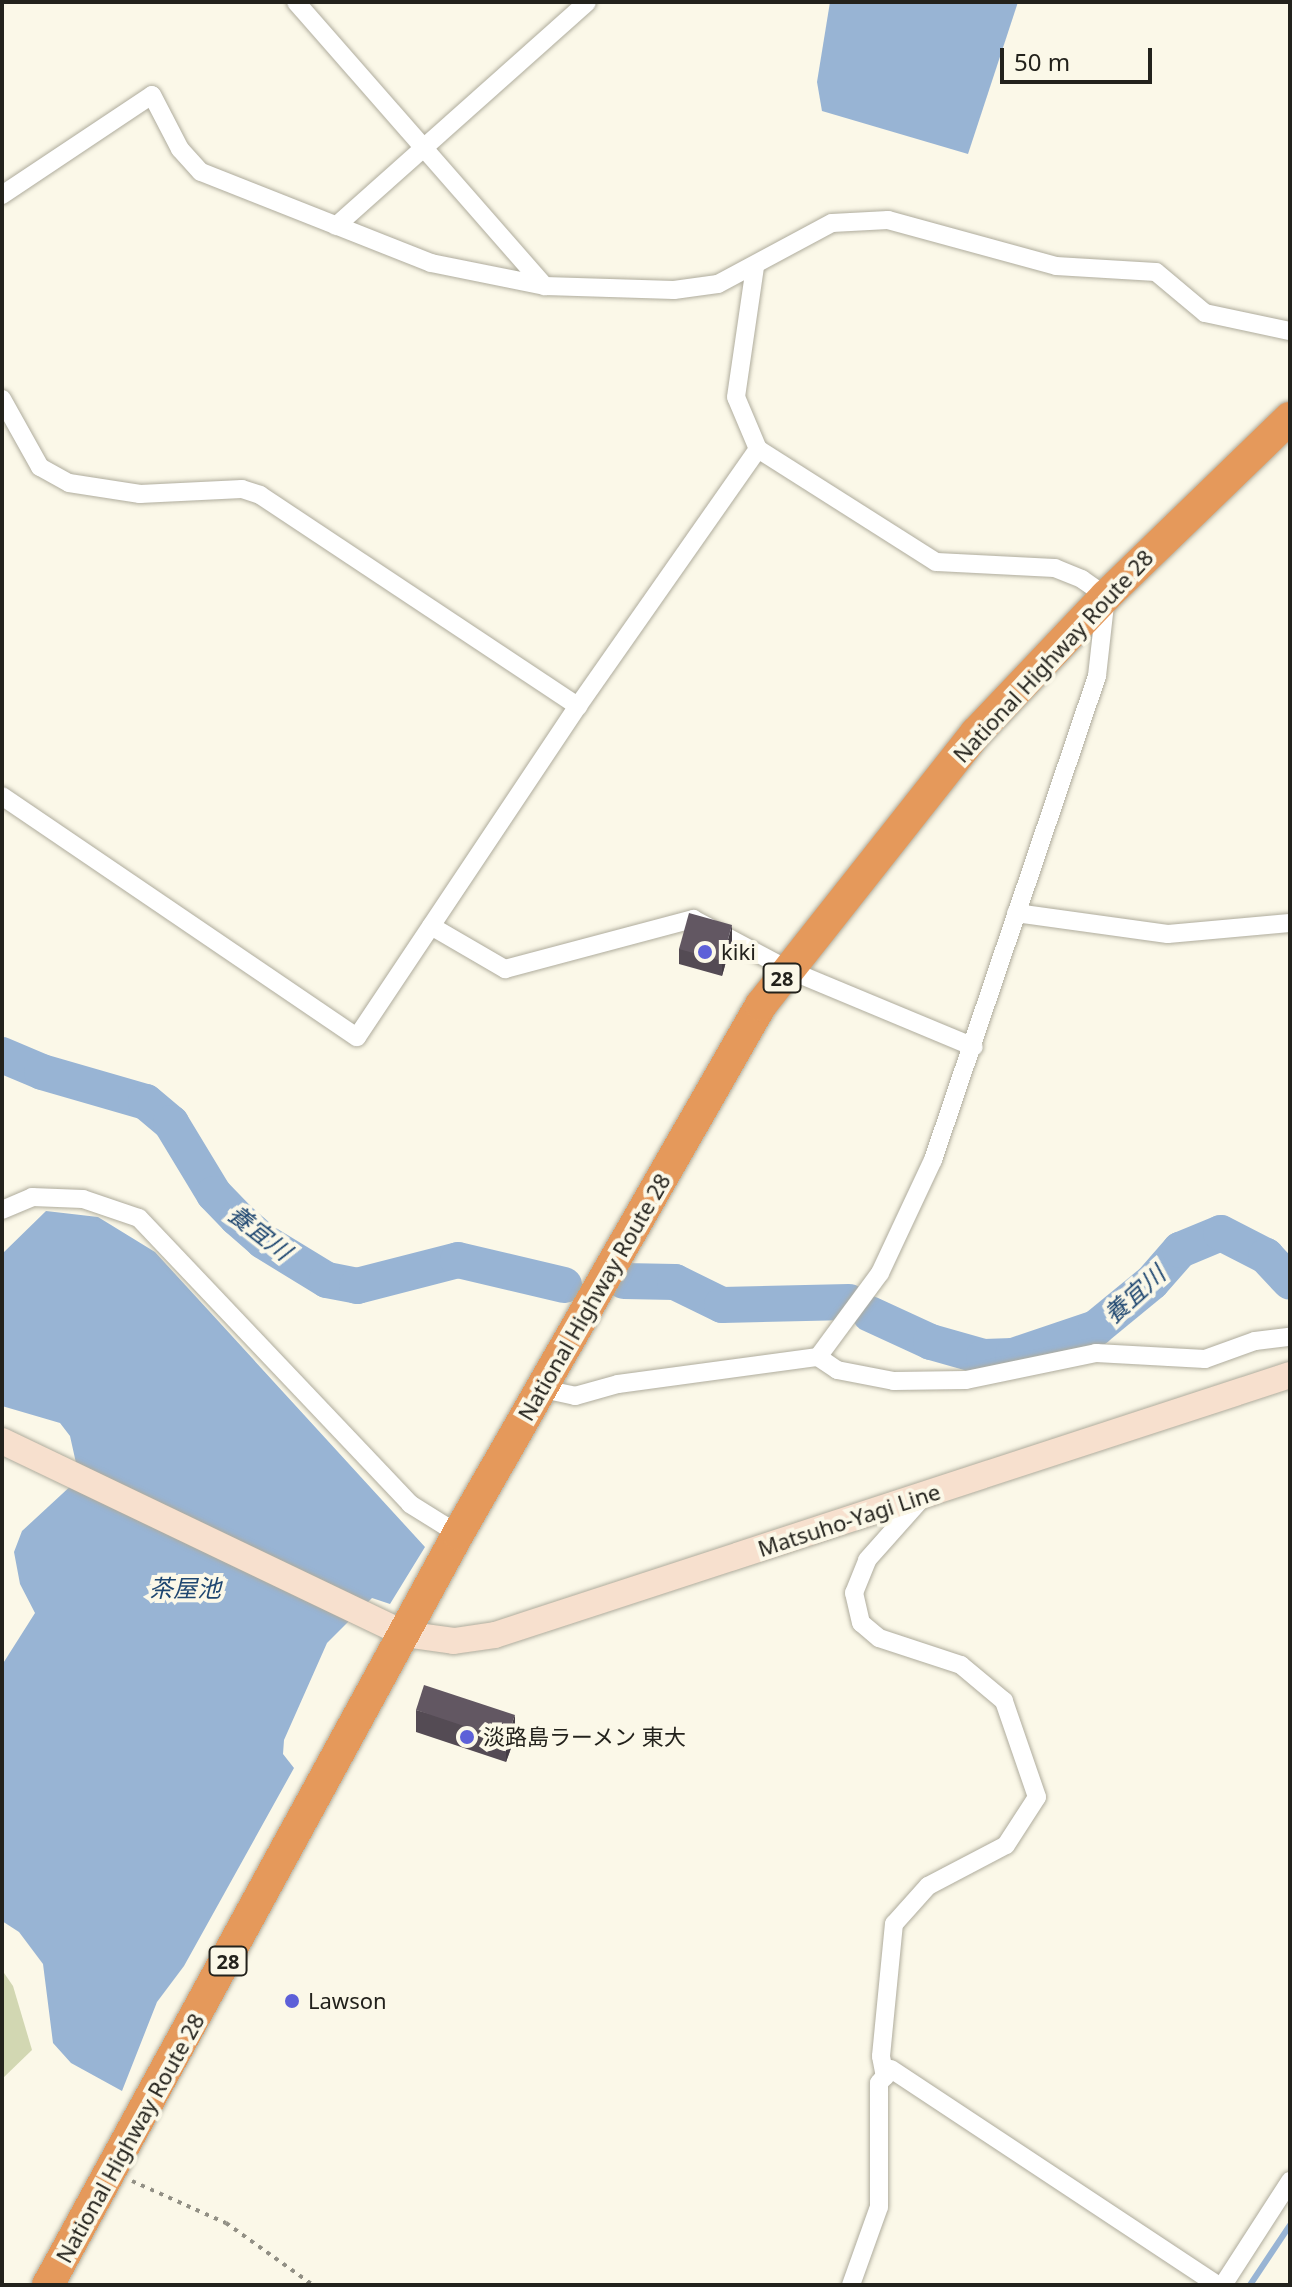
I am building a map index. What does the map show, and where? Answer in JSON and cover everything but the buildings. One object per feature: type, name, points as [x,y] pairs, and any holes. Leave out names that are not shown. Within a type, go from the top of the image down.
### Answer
[{"type":"highway","name":"National Highway Route 28","points":[[48,2285],[114,2172],[458,1534],[761,1005],[976,733],[1106,596],[1290,418]]},
{"type":"main road","name":"Matsuho-Yagi Line","points":[[2,1441],[404,1634],[454,1641],[495,1635],[1290,1375]]},
{"type":"street","points":[[296,2],[545,286]]},
{"type":"street","points":[[336,226],[587,2]]},
{"type":"street","points":[[2,195],[152,95],[180,149],[201,172],[431,263],[545,286],[674,290],[718,284],[832,223],[888,220],[1056,266],[1156,272],[1205,313],[1290,331]]},
{"type":"street","points":[[755,266],[736,397],[758,449],[936,562],[1070,571],[1106,596],[1097,676],[974,1047],[933,1160],[880,1273],[818,1357]]},
{"type":"street","points":[[2,399],[40,467],[69,483],[140,494],[242,489],[260,495],[578,706]]},
{"type":"street","points":[[2,796],[357,1037],[578,706],[758,449]]},
{"type":"street","points":[[1016,913],[1168,934],[1290,923]]},
{"type":"street","points":[[431,926],[505,969],[693,919],[789,970],[974,1047]]},
{"type":"street","points":[[2,1210],[32,1197],[83,1199],[139,1218],[410,1504],[458,1534]]},
{"type":"street","points":[[543,1389],[575,1396],[618,1384],[818,1357],[837,1370],[894,1381],[966,1380],[1096,1353],[1205,1359],[1255,1341],[1290,1337]]},
{"type":"street","points":[[885,2077],[881,2056],[894,1924],[928,1886],[1006,1845],[1037,1797],[1004,1701],[961,1665],[879,1638],[861,1623],[854,1593],[867,1560],[925,1495]]},
{"type":"street","points":[[851,2285],[879,2207],[879,2083],[891,2069],[1217,2285]]},
{"type":"street","points":[[1223,2285],[1290,2181]]},
{"type":"path","points":[[114,2172],[226,2223],[313,2285]]},
{"type":"green space","points":[[2,1970],[13,1986],[32,2050],[2,2079]]},
{"type":"water","points":[[830,2],[1018,2],[968,154],[822,111],[817,82]]},
{"type":"water","name":"茶屋池","points":[[46,1211],[98,1217],[155,1252],[425,1547],[390,1604],[372,1598],[327,1643],[284,1740],[283,1754],[294,1768],[184,1966],[157,2002],[122,2091],[71,2063],[53,2043],[43,1964],[19,1932],[2,1921],[2,1665],[35,1613],[20,1584],[14,1552],[22,1531],[75,1482],[78,1472],[70,1436],[60,1423],[2,1406],[2,1254]]},
{"type":"waterway","name":"養宜川","points":[[2,1055],[42,1072],[146,1102],[171,1123],[214,1194],[237,1218],[263,1241],[327,1280],[357,1286],[458,1260],[564,1285]]},
{"type":"waterway","name":"養宜川","points":[[870,1314],[931,1342],[984,1357],[1013,1356],[1096,1328],[1152,1282],[1180,1250],[1221,1233],[1266,1256],[1290,1282]]},
{"type":"waterway","name":"養宜川","points":[[624,1281],[675,1282],[722,1305],[849,1302]]},
{"type":"waterway","points":[[1250,2285],[1290,2225]]},
{"type":"place","name":"kiki","points":[[705,952]]},
{"type":"place","name":"淡路島ラーメン 東大","points":[[467,1737]]},
{"type":"place","name":"Lawson","points":[[292,2001]]}]
